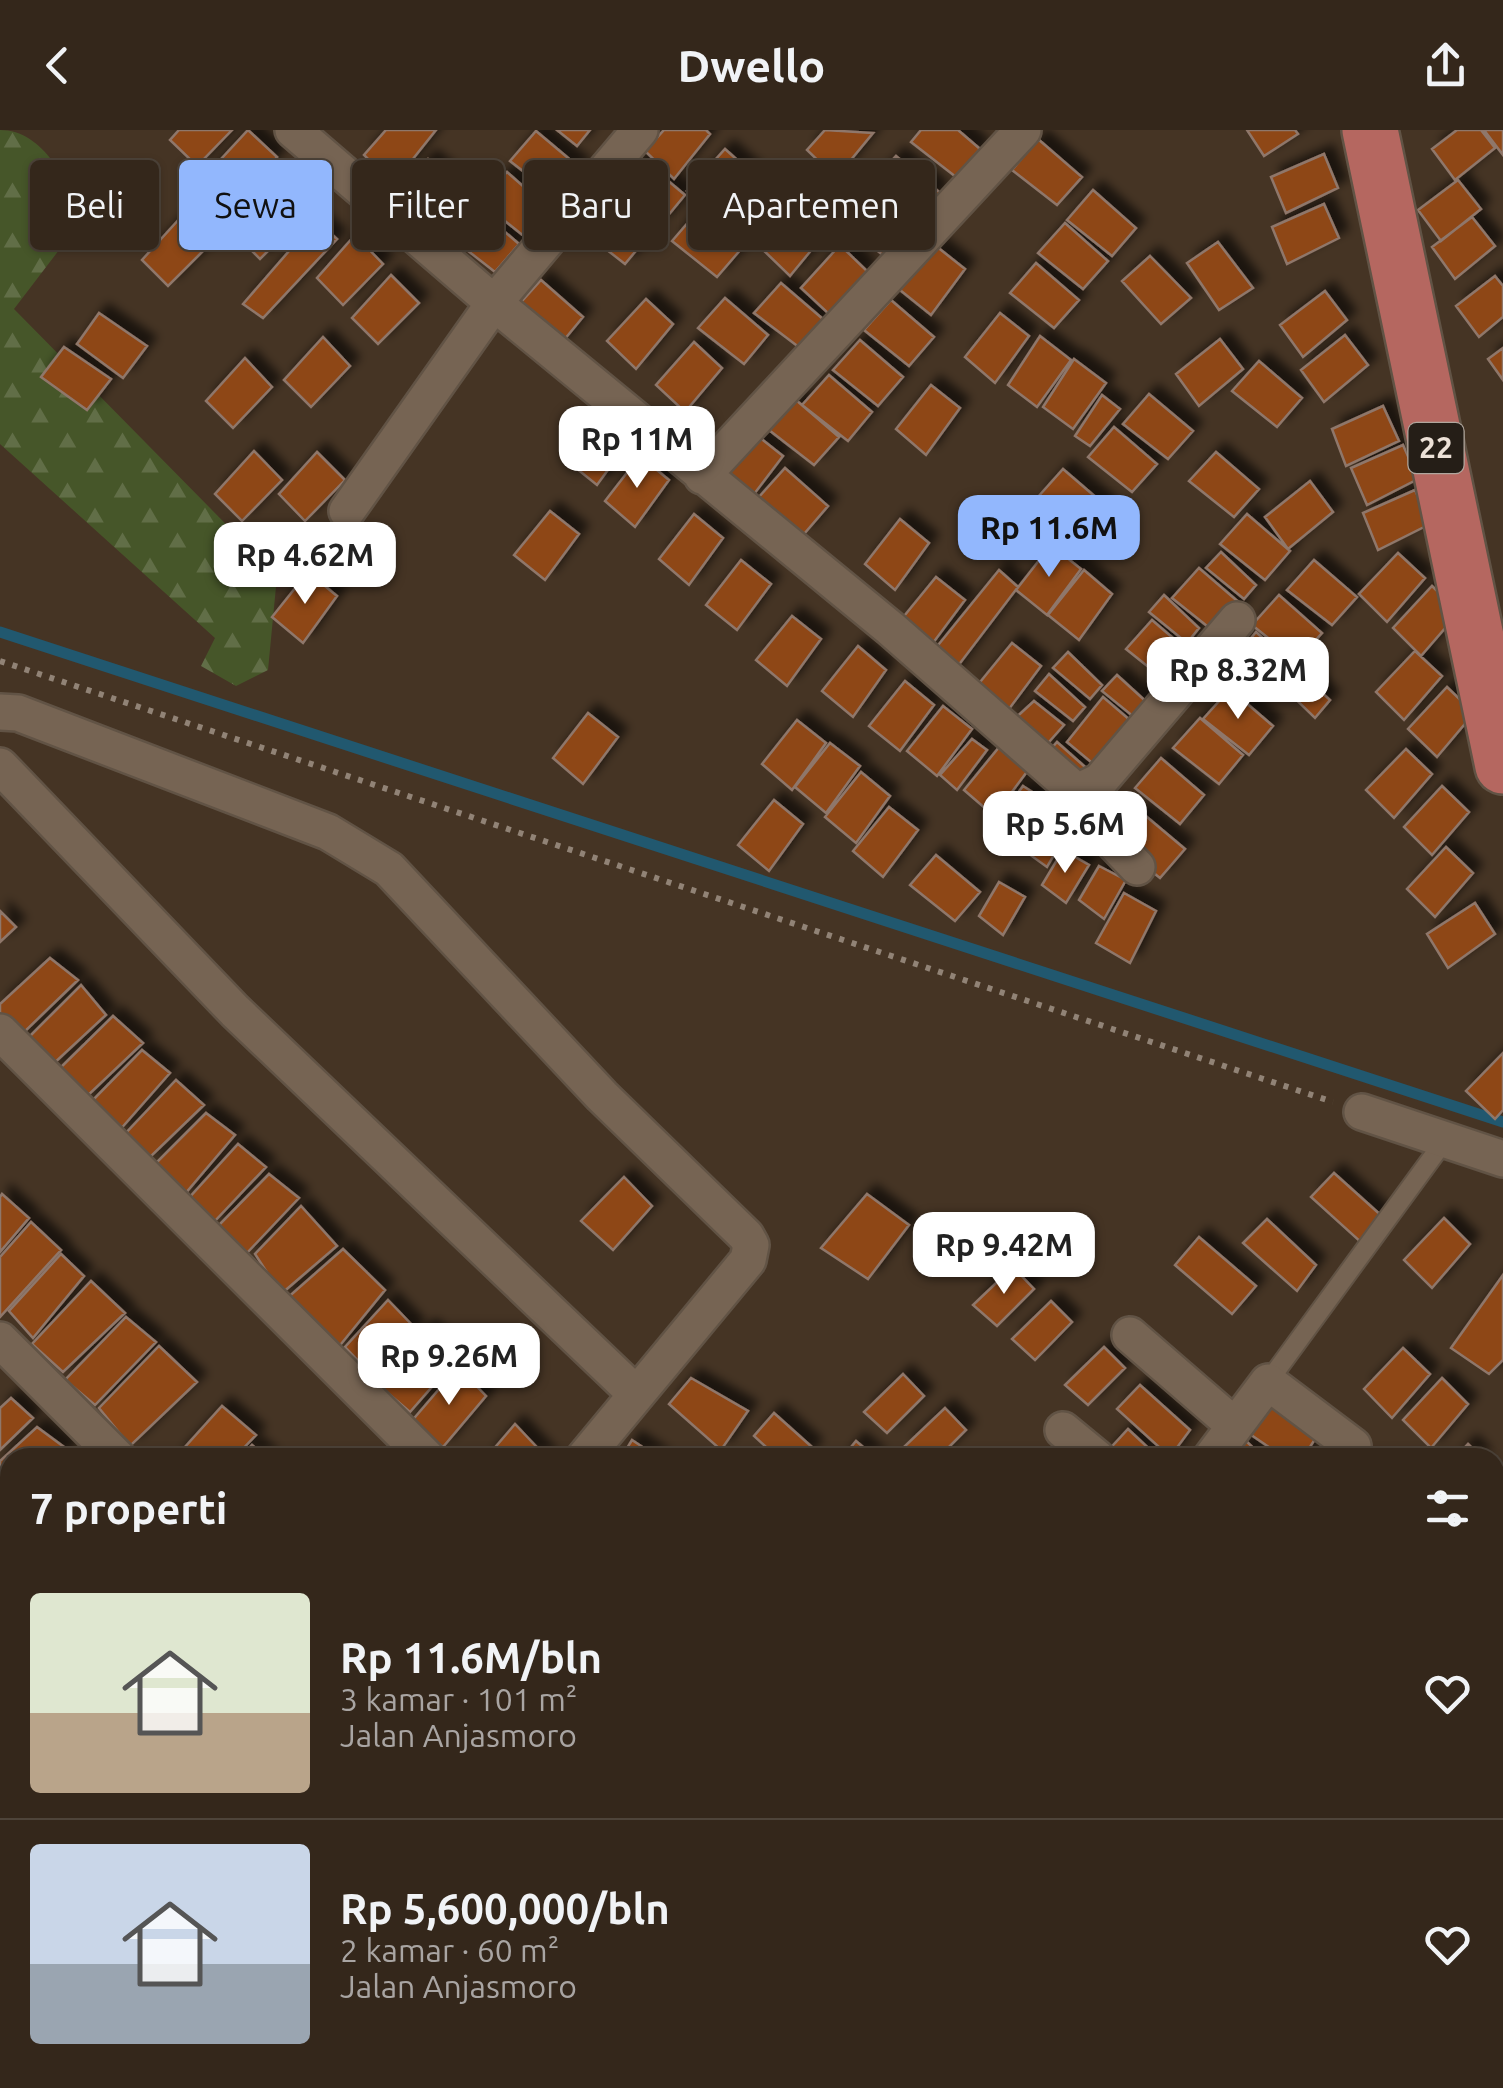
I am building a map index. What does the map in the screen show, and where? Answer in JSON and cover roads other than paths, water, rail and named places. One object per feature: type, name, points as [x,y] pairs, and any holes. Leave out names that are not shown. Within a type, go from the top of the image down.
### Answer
[{"type":"highway","name":"22","points":[[1370,130],[1503,766]]},
{"type":"street","points":[[293,130],[494,304],[890,628],[1077,792],[1092,821],[1136,867]]},
{"type":"street","points":[[346,511],[494,304],[640,130]]},
{"type":"street","points":[[702,476],[1022,130]]},
{"type":"street","points":[[1077,792],[1100,781],[1237,620]]},
{"type":"street","points":[[0,712],[35,719],[328,832],[389,869],[602,1096],[746,1236],[750,1244],[748,1260],[592,1448]]},
{"type":"street","points":[[0,766],[235,1011],[636,1394]]},
{"type":"street","points":[[0,1032],[417,1448]]},
{"type":"street","points":[[1362,1112],[1503,1159]]},
{"type":"street","points":[[1130,1335],[1235,1426]]},
{"type":"street","points":[[0,1340],[108,1448]]},
{"type":"street","points":[[1218,1448],[1268,1382],[1353,1446]]},
{"type":"street","points":[[1063,1430],[1085,1448]]},
{"type":"lane","points":[[1268,1382],[1445,1140]]},
{"type":"waterway","points":[[0,632],[1503,1122]]}]
